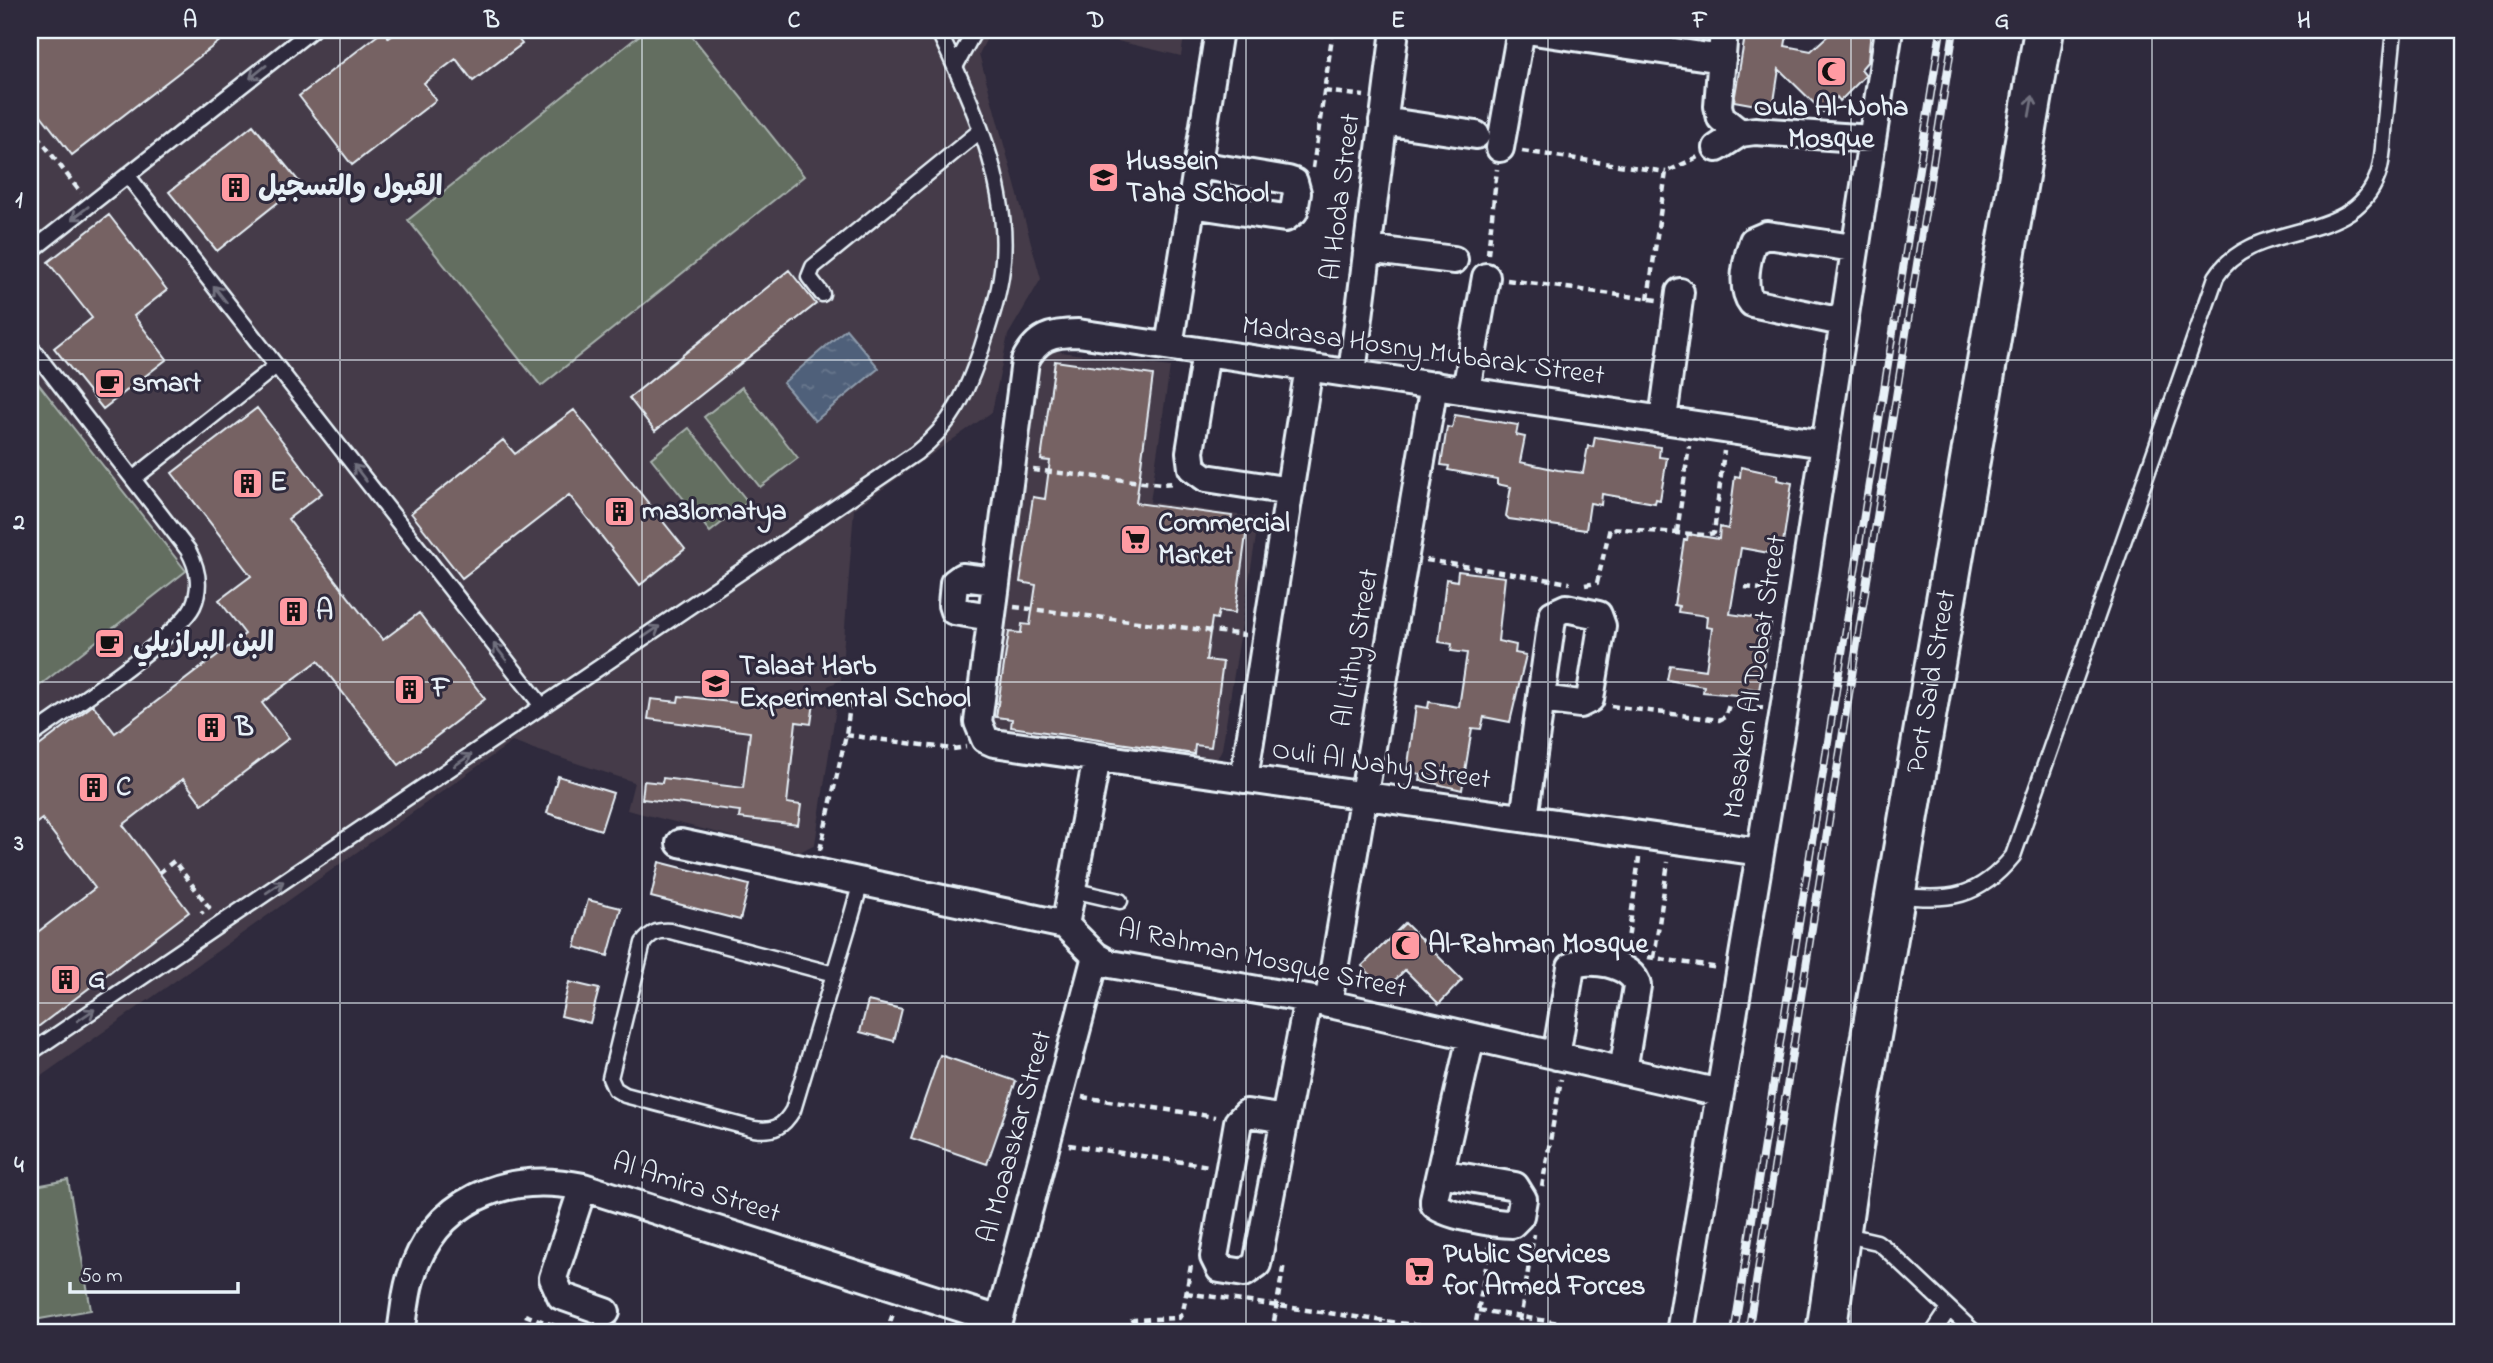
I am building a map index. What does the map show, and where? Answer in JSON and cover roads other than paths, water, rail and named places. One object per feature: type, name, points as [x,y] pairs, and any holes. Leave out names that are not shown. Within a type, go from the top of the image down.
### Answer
[{"type":"main road","name":"Port Said Street","points":[[1826,1333],[1834,1232],[2017,30]]},
{"type":"main road","name":"Port Said Street","points":[[1810,1333],[1834,1232],[1896,895],[2044,30]]},
{"type":"street","points":[[1169,346],[1220,30]]},
{"type":"street","name":"Al Hoda Street","points":[[1352,373],[1395,30]]},
{"type":"street","points":[[1500,148],[1521,30]]},
{"type":"street","points":[[1527,30],[1721,60]]},
{"type":"street","points":[[1724,30],[1718,106],[1721,118],[1740,133]]},
{"type":"street","name":"Masaken Al Dobat Street","points":[[1680,1333],[1784,710],[1853,248],[1889,30]]},
{"type":"street","points":[[1385,110],[1476,135]]},
{"type":"street","points":[[1717,148],[1740,133],[1755,131],[1871,139]]},
{"type":"street","points":[[1192,204],[1284,218],[1294,211],[1297,193],[1297,187],[1288,180],[1198,165]]},
{"type":"street","points":[[1842,322],[1752,303],[1745,288],[1750,249],[1759,236],[1767,235],[1853,248]]},
{"type":"street","points":[[1367,249],[1454,260]]},
{"type":"street","points":[[1466,390],[1486,277]]},
{"type":"street","points":[[1662,419],[1680,298]]},
{"type":"street","name":"Madrasa Hosny Mubarak Street","points":[[986,737],[993,601],[1025,361],[1033,346],[1044,337],[1059,333],[1169,346],[1824,444]]},
{"type":"street","points":[[1206,352],[1190,452],[1192,468],[1206,478],[1290,491]]},
{"type":"street","points":[[1244,779],[1309,367]]},
{"type":"street","name":"Al Lithy Street","points":[[1284,1119],[1247,1113],[1238,1122],[1214,1257],[1220,1269],[1244,1273],[1257,1264],[1284,1119],[1318,1002],[1364,795],[1434,385]]},
{"type":"street","points":[[1524,818],[1553,614],[1566,608],[1593,612],[1602,620],[1592,694],[1586,703],[1541,699]]},
{"type":"street","name":"Ouli Al Nahy Street","points":[[986,737],[1097,758],[1760,852]]},
{"type":"street","points":[[680,843],[1065,925],[1097,758]]},
{"type":"street","name":"Al Rahman Mosque Street","points":[[1065,925],[1096,956],[1110,964],[1318,1002],[1720,1093]]},
{"type":"street","name":"Al Moaaskar Street","points":[[998,1326],[1096,956]]},
{"type":"street","points":[[1556,1056],[1571,967],[1585,962],[1627,969],[1636,979],[1637,986],[1623,1071]]},
{"type":"street","points":[[1440,1173],[1515,1186],[1523,1199],[1517,1221],[1512,1224],[1494,1222],[1437,1208],[1434,1199],[1471,1037]]},
{"type":"street","name":"Al Amira Street","points":[[401,1333],[409,1281],[421,1252],[439,1226],[472,1200],[490,1190],[521,1182],[552,1181],[583,1186],[998,1326]]},
{"type":"street","points":[[583,1186],[553,1278],[554,1285],[561,1296],[603,1323]]},
{"type":"lane","points":[[30,253],[312,30]]},
{"type":"lane","points":[[30,1053],[916,453],[948,424],[969,385],[995,306],[1002,270],[1000,209],[980,131],[938,30]]},
{"type":"lane","points":[[955,67],[975,30]]},
{"type":"lane","points":[[1896,895],[1931,900],[1965,894],[1990,880],[2013,856],[2216,277],[2229,260],[2249,246],[2329,223],[2343,217],[2366,197],[2381,161],[2394,30]]},
{"type":"lane","points":[[822,294],[809,277],[813,267],[980,131]]},
{"type":"lane","points":[[128,176],[542,706]]},
{"type":"lane","points":[[30,346],[195,562],[198,577],[193,606],[174,630],[30,737]]},
{"type":"lane","points":[[134,480],[276,366]]},
{"type":"lane","points":[[834,974],[670,932],[659,930],[649,935],[639,955],[610,1078],[615,1089],[625,1095],[770,1131],[785,1124],[793,1110],[834,974],[861,882]]},
{"type":"lane","points":[[1072,890],[1120,901]]},
{"type":"lane","points":[[1834,1232],[1877,1242],[1975,1333]]},
{"type":"lane","points":[[1933,1333],[1949,1309]]},
{"type":"water","points":[[846,329],[879,368],[815,421],[783,383]]},
{"type":"railway","points":[[1734,1333],[1941,30]]},
{"type":"railway","points":[[1748,1333],[1954,30]]},
{"type":"place","name":"Oula Al-Noha Mosque","points":[[1831,71]]},
{"type":"place","name":"Hussein Taha School","points":[[1103,178]]},
{"type":"place","name":"القبول والتسجيل","points":[[235,188]]},
{"type":"place","name":"smart","points":[[109,384]]},
{"type":"place","name":"E","points":[[247,483]]},
{"type":"place","name":"ma3lomatya","points":[[619,512]]},
{"type":"place","name":"Commercial Market","points":[[1135,540]]},
{"type":"place","name":"A","points":[[293,612]]},
{"type":"place","name":"البن البرازيلي","points":[[110,644]]},
{"type":"place","name":"Talaat Harb Experimental School","points":[[716,683]]},
{"type":"place","name":"F","points":[[409,689]]},
{"type":"place","name":"B","points":[[212,728]]},
{"type":"place","name":"C","points":[[93,788]]},
{"type":"place","name":"Al-Rahman Mosque","points":[[1405,945]]},
{"type":"place","name":"G","points":[[65,980]]},
{"type":"place","name":"Public Services for Armed Forces","points":[[1420,1271]]}]
